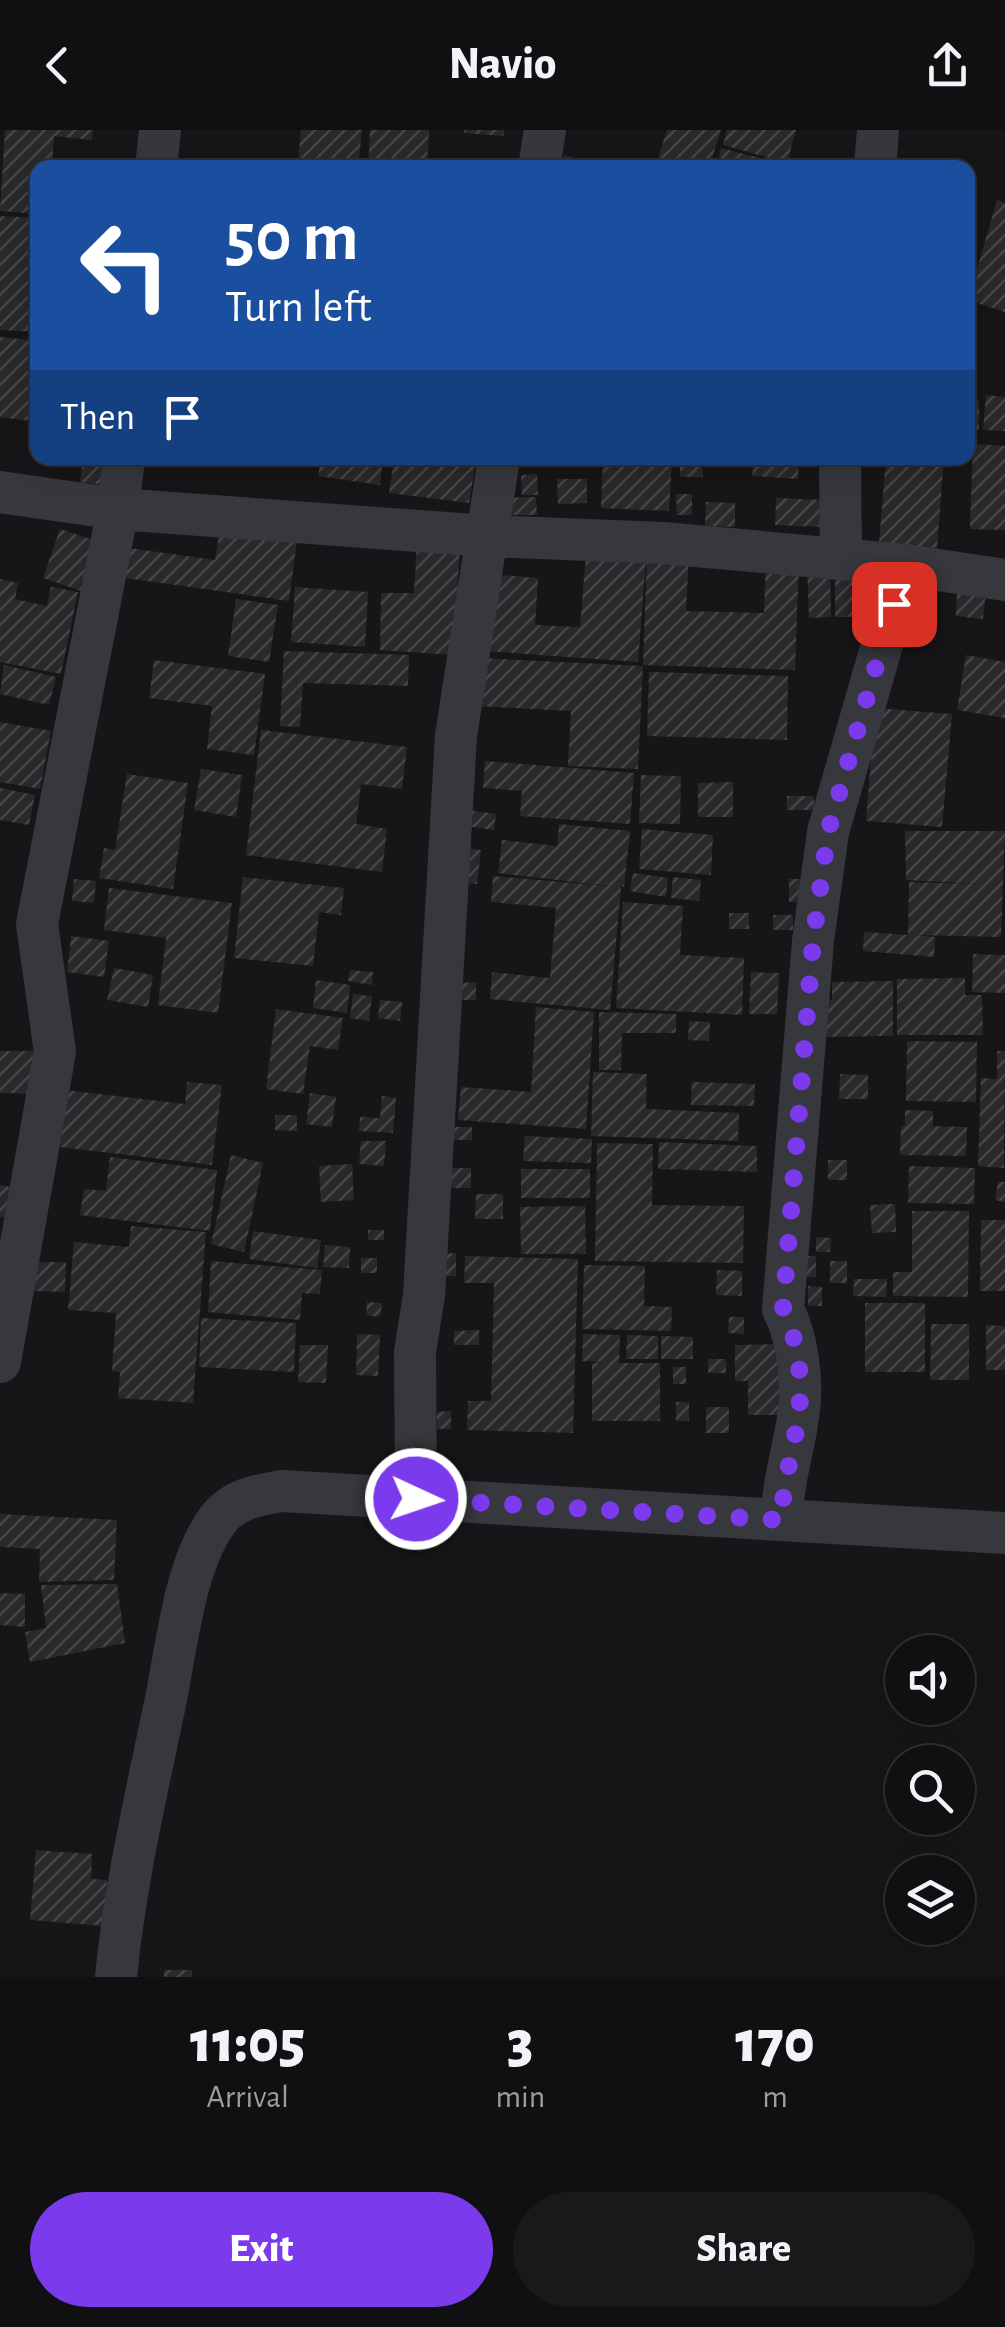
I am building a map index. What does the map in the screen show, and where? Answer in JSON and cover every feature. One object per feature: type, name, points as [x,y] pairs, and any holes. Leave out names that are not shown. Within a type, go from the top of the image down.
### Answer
[{"type":"street","points":[[157,160],[160,130]]},
{"type":"street","points":[[541,160],[545,130]]},
{"type":"street","points":[[876,160],[878,130]]},
{"type":"street","points":[[0,1362],[55,1052],[37,924],[118,509],[123,465]]},
{"type":"street","points":[[416,1499],[415,1352],[424,1295],[456,736],[498,465]]},
{"type":"street","points":[[840,465],[841,559]]},
{"type":"street","points":[[0,492],[118,509],[487,536],[663,542],[906,565],[1005,580]]},
{"type":"street","points":[[782,1520],[782,1492],[800,1408],[794,1332],[783,1309],[813,941],[828,832],[906,565]]},
{"type":"street","points":[[116,1977],[122,1910],[184,1613],[201,1551],[221,1516],[243,1499],[282,1491],[1005,1532]]},
{"type":"building","points":[[5,130],[93,130],[92,140],[54,136],[52,160],[30,160],[30,213],[0,211]]},
{"type":"building","points":[[301,130],[362,130],[359,160],[298,160]]},
{"type":"building","points":[[370,130],[429,130],[427,160],[368,160]]},
{"type":"building","points":[[504,130],[504,136],[464,133]]},
{"type":"building","points":[[667,130],[721,130],[712,160],[658,160]]},
{"type":"building","points":[[727,130],[796,130],[788,160],[723,145]]},
{"type":"building","points":[[721,148],[768,160],[718,160]]},
{"type":"building","points":[[997,200],[1005,203],[1005,312],[975,302],[975,276]]},
{"type":"building","points":[[0,216],[30,218],[30,332],[0,330]]},
{"type":"building","points":[[0,337],[30,340],[30,421],[0,417]]},
{"type":"building","points":[[986,395],[1005,397],[1005,431],[983,430]]},
{"type":"building","points":[[975,401],[979,401],[979,430],[975,430]]},
{"type":"building","points":[[975,444],[1005,446],[1005,530],[970,529]]},
{"type":"building","points":[[82,465],[115,465],[113,486],[80,482]]},
{"type":"building","points":[[320,465],[382,465],[380,485],[318,476]]},
{"type":"building","points":[[393,465],[475,465],[469,503],[389,493]]},
{"type":"building","points":[[603,465],[672,465],[669,511],[601,508]]},
{"type":"building","points":[[680,465],[702,465],[703,477],[680,477]]},
{"type":"building","points":[[753,465],[799,465],[798,479],[752,476]]},
{"type":"building","points":[[885,465],[943,465],[937,548],[879,543]]},
{"type":"building","points":[[537,474],[538,495],[522,495],[521,475]]},
{"type":"building","points":[[557,479],[587,479],[587,503],[558,504]]},
{"type":"building","points":[[676,494],[692,494],[692,515],[677,515]]},
{"type":"building","points":[[536,497],[537,515],[502,515],[502,498]]},
{"type":"building","points":[[776,498],[826,500],[825,527],[775,525]]},
{"type":"building","points":[[706,502],[735,503],[735,527],[705,526]]},
{"type":"building","points":[[221,522],[298,532],[289,601],[125,578],[129,548],[215,560]]},
{"type":"building","points":[[60,529],[100,542],[84,592],[43,578]]},
{"type":"building","points":[[417,542],[460,544],[454,655],[380,650],[381,593],[414,593]]},
{"type":"building","points":[[647,553],[689,555],[686,611],[764,613],[766,558],[799,559],[795,670],[643,665]]},
{"type":"building","points":[[586,555],[646,559],[638,662],[484,651],[490,574],[538,578],[535,625],[580,627]]},
{"type":"building","points":[[830,564],[831,617],[809,618],[807,565]]},
{"type":"building","points":[[835,576],[861,576],[861,617],[835,617]]},
{"type":"building","points":[[0,579],[18,583],[15,599],[47,606],[51,587],[78,592],[61,674],[0,662]]},
{"type":"building","points":[[295,587],[368,592],[365,647],[291,642]]},
{"type":"building","points":[[957,591],[986,593],[983,619],[956,616]]},
{"type":"building","points":[[236,599],[278,605],[269,662],[228,656]]},
{"type":"building","points":[[284,651],[409,655],[408,686],[303,683],[300,727],[280,726]]},
{"type":"building","points":[[966,655],[1005,662],[1005,718],[957,710]]},
{"type":"building","points":[[479,658],[643,666],[638,769],[568,766],[571,711],[476,706]]},
{"type":"building","points":[[154,660],[265,674],[254,755],[207,749],[212,706],[149,698]]},
{"type":"building","points":[[4,665],[56,677],[49,705],[0,694]]},
{"type":"building","points":[[649,672],[788,676],[787,740],[647,736]]},
{"type":"building","points":[[875,708],[952,714],[942,827],[866,821]]},
{"type":"building","points":[[0,722],[51,731],[40,789],[0,782]]},
{"type":"building","points":[[261,730],[407,747],[402,789],[361,784],[356,824],[387,829],[382,872],[246,855]]},
{"type":"building","points":[[485,761],[634,773],[630,824],[520,816],[522,791],[483,788]]},
{"type":"building","points":[[201,769],[242,775],[236,817],[194,810]]},
{"type":"building","points":[[127,774],[188,783],[173,889],[99,878],[104,848],[115,850]]},
{"type":"building","points":[[641,775],[681,776],[680,824],[639,823]]},
{"type":"building","points":[[733,782],[733,817],[698,817],[698,783]]},
{"type":"building","points":[[0,788],[35,795],[29,825],[0,820]]},
{"type":"building","points":[[787,796],[814,796],[814,810],[787,810]]},
{"type":"building","points":[[467,810],[496,814],[494,830],[465,826]]},
{"type":"building","points":[[559,824],[630,831],[610,1010],[490,999],[492,972],[550,978],[556,908],[491,902],[493,876],[617,887],[498,873],[502,840],[557,846]]},
{"type":"building","points":[[642,829],[713,835],[711,875],[639,869]]},
{"type":"building","points":[[905,831],[1005,831],[1001,937],[914,935],[935,937],[934,957],[863,951],[864,932],[908,935],[909,882],[981,884],[906,880]]},
{"type":"building","points":[[460,847],[481,850],[477,884],[455,882]]},
{"type":"building","points":[[633,873],[668,878],[666,897],[630,891]]},
{"type":"building","points":[[243,877],[344,888],[341,915],[319,912],[313,966],[234,958]]},
{"type":"building","points":[[673,877],[701,880],[699,901],[671,898]]},
{"type":"building","points":[[74,879],[96,881],[94,903],[72,901]]},
{"type":"building","points":[[789,879],[807,879],[807,902],[789,902]]},
{"type":"building","points":[[109,888],[232,903],[218,1013],[158,1005],[166,938],[104,930]]},
{"type":"building","points":[[623,902],[683,906],[680,955],[744,958],[742,1015],[616,1008]]},
{"type":"building","points":[[729,913],[749,913],[749,929],[729,929]]},
{"type":"building","points":[[773,915],[793,915],[793,930],[773,930]]},
{"type":"building","points":[[71,936],[109,941],[104,977],[67,972]]},
{"type":"building","points":[[973,954],[1005,955],[1005,993],[972,992]]},
{"type":"building","points":[[114,968],[153,975],[148,1007],[107,1000]]},
{"type":"building","points":[[350,970],[373,972],[372,985],[348,981]]},
{"type":"building","points":[[751,972],[779,973],[777,1014],[749,1014]]},
{"type":"building","points":[[965,978],[965,995],[982,995],[983,1035],[897,1035],[897,979]]},
{"type":"building","points":[[316,980],[350,985],[347,1013],[313,1008]]},
{"type":"building","points":[[893,981],[893,1036],[815,1037],[815,1000],[832,1000],[832,982]]},
{"type":"building","points":[[476,982],[476,1000],[459,1000],[459,983]]},
{"type":"building","points":[[353,994],[372,996],[369,1021],[350,1018]]},
{"type":"building","points":[[380,1000],[402,1002],[400,1021],[378,1018]]},
{"type":"building","points":[[536,1007],[594,1012],[586,1129],[458,1120],[461,1087],[531,1092]]},
{"type":"building","points":[[276,1009],[343,1018],[338,1050],[310,1046],[303,1094],[266,1089]]},
{"type":"building","points":[[599,1012],[676,1014],[676,1033],[622,1033],[621,1070],[599,1070]]},
{"type":"building","points":[[689,1021],[710,1022],[709,1041],[688,1040]]},
{"type":"building","points":[[907,1041],[977,1042],[976,1102],[906,1101]]},
{"type":"building","points":[[0,1051],[40,1051],[40,1094],[0,1093]]},
{"type":"building","points":[[997,1051],[1005,1051],[1004,1168],[978,1166],[981,1078],[997,1079]]},
{"type":"building","points":[[593,1072],[647,1074],[646,1109],[739,1113],[738,1141],[591,1136]]},
{"type":"building","points":[[840,1074],[868,1075],[868,1099],[839,1099]]},
{"type":"building","points":[[187,1082],[222,1085],[212,1165],[51,1146],[57,1089],[185,1104]]},
{"type":"building","points":[[692,1082],[755,1084],[754,1106],[691,1105]]},
{"type":"building","points":[[310,1093],[336,1097],[332,1127],[306,1124]]},
{"type":"building","points":[[382,1096],[396,1098],[393,1133],[359,1131],[360,1117],[380,1118]]},
{"type":"building","points":[[905,1110],[933,1111],[933,1126],[967,1127],[966,1156],[900,1155]]},
{"type":"building","points":[[275,1115],[297,1115],[297,1131],[275,1130]]},
{"type":"building","points":[[454,1127],[472,1127],[472,1140],[454,1140]]},
{"type":"building","points":[[525,1136],[592,1139],[591,1163],[523,1161]]},
{"type":"building","points":[[361,1141],[386,1141],[384,1166],[359,1164]]},
{"type":"building","points":[[659,1142],[757,1146],[757,1172],[658,1169]]},
{"type":"building","points":[[597,1143],[653,1144],[652,1205],[744,1206],[743,1263],[595,1261]]},
{"type":"building","points":[[231,1155],[263,1163],[244,1252],[211,1244]]},
{"type":"building","points":[[110,1157],[217,1170],[210,1231],[80,1215],[84,1189],[106,1191]]},
{"type":"building","points":[[828,1160],[847,1160],[847,1180],[828,1180]]},
{"type":"building","points":[[352,1164],[354,1200],[321,1202],[319,1166]]},
{"type":"building","points":[[909,1166],[975,1168],[974,1204],[908,1203]]},
{"type":"building","points":[[446,1168],[471,1168],[471,1188],[446,1188]]},
{"type":"building","points":[[521,1169],[590,1169],[590,1198],[521,1198]]},
{"type":"building","points":[[998,1182],[1005,1182],[1005,1202],[995,1200]]},
{"type":"building","points":[[0,1185],[15,1188],[10,1218],[0,1217]]},
{"type":"building","points":[[476,1194],[503,1194],[503,1219],[475,1219]]},
{"type":"building","points":[[895,1204],[896,1232],[872,1233],[870,1205]]},
{"type":"building","points":[[585,1206],[586,1254],[521,1254],[520,1207]]},
{"type":"building","points":[[912,1211],[969,1211],[968,1297],[893,1296],[893,1272],[912,1272]]},
{"type":"building","points":[[981,1220],[1005,1220],[1005,1291],[980,1291]]},
{"type":"building","points":[[131,1226],[206,1232],[193,1403],[118,1398],[120,1372],[112,1371],[116,1313],[68,1310],[74,1242],[129,1247]]},
{"type":"building","points":[[368,1230],[384,1230],[384,1240],[368,1240]]},
{"type":"building","points":[[253,1231],[321,1240],[317,1268],[249,1259]]},
{"type":"building","points":[[816,1237],[831,1238],[830,1252],[816,1252]]},
{"type":"building","points":[[325,1245],[350,1247],[349,1268],[323,1267]]},
{"type":"building","points":[[456,1253],[456,1276],[440,1276],[440,1254]]},
{"type":"building","points":[[465,1256],[578,1259],[573,1433],[467,1430],[468,1401],[491,1401],[494,1283],[464,1283]]},
{"type":"building","points":[[800,1256],[816,1256],[816,1277],[800,1277]]},
{"type":"building","points":[[361,1258],[377,1258],[377,1273],[361,1273]]},
{"type":"building","points":[[211,1261],[322,1270],[320,1294],[302,1293],[300,1320],[208,1312]]},
{"type":"building","points":[[830,1261],[847,1261],[847,1283],[830,1283]]},
{"type":"building","points":[[32,1262],[66,1262],[65,1292],[31,1291]]},
{"type":"building","points":[[584,1265],[645,1266],[644,1306],[672,1307],[671,1331],[582,1329]]},
{"type":"building","points":[[717,1270],[742,1271],[742,1296],[716,1295]]},
{"type":"building","points":[[854,1279],[887,1279],[886,1297],[853,1296]]},
{"type":"building","points":[[808,1286],[822,1287],[822,1306],[808,1306]]},
{"type":"building","points":[[367,1302],[382,1303],[380,1317],[366,1315]]},
{"type":"building","points":[[865,1303],[925,1303],[925,1372],[865,1372]]},
{"type":"building","points":[[729,1317],[744,1317],[744,1334],[728,1333]]},
{"type":"building","points":[[201,1318],[296,1323],[294,1372],[199,1367]]},
{"type":"building","points":[[931,1324],[969,1324],[969,1380],[930,1380]]},
{"type":"building","points":[[986,1325],[1005,1326],[1005,1370],[986,1370]]},
{"type":"building","points":[[479,1330],[479,1345],[454,1345],[454,1331]]},
{"type":"building","points":[[357,1334],[380,1335],[378,1376],[356,1375]]},
{"type":"building","points":[[583,1334],[620,1335],[619,1363],[660,1363],[660,1421],[592,1421],[592,1363],[604,1362],[582,1361]]},
{"type":"building","points":[[627,1335],[658,1336],[658,1359],[626,1359]]},
{"type":"building","points":[[661,1336],[693,1337],[693,1359],[661,1359]]},
{"type":"building","points":[[782,1344],[782,1415],[748,1415],[748,1381],[735,1381],[735,1345]]},
{"type":"building","points":[[300,1345],[328,1345],[326,1383],[298,1382]]},
{"type":"building","points":[[708,1359],[726,1359],[726,1373],[708,1373]]},
{"type":"building","points":[[673,1367],[686,1367],[686,1384],[673,1384]]},
{"type":"building","points":[[676,1402],[689,1402],[689,1421],[676,1421]]},
{"type":"building","points":[[706,1407],[729,1407],[729,1433],[706,1433]]},
{"type":"building","points":[[451,1411],[451,1429],[437,1429],[437,1412]]},
{"type":"building","points":[[0,1514],[117,1520],[114,1580],[39,1582],[40,1549],[0,1547]]},
{"type":"building","points":[[117,1584],[125,1643],[30,1662],[25,1632],[46,1628],[41,1585]]},
{"type":"building","points":[[0,1593],[25,1594],[25,1627],[0,1625]]},
{"type":"building","points":[[36,1850],[92,1854],[91,1879],[107,1880],[104,1926],[30,1920]]},
{"type":"building","points":[[164,1970],[192,1970],[192,1977],[164,1977]]},
{"type":"route","points":[[416,1499],[782,1520],[782,1492],[800,1408],[794,1332],[783,1309],[813,941],[828,832],[894,604]]}]
